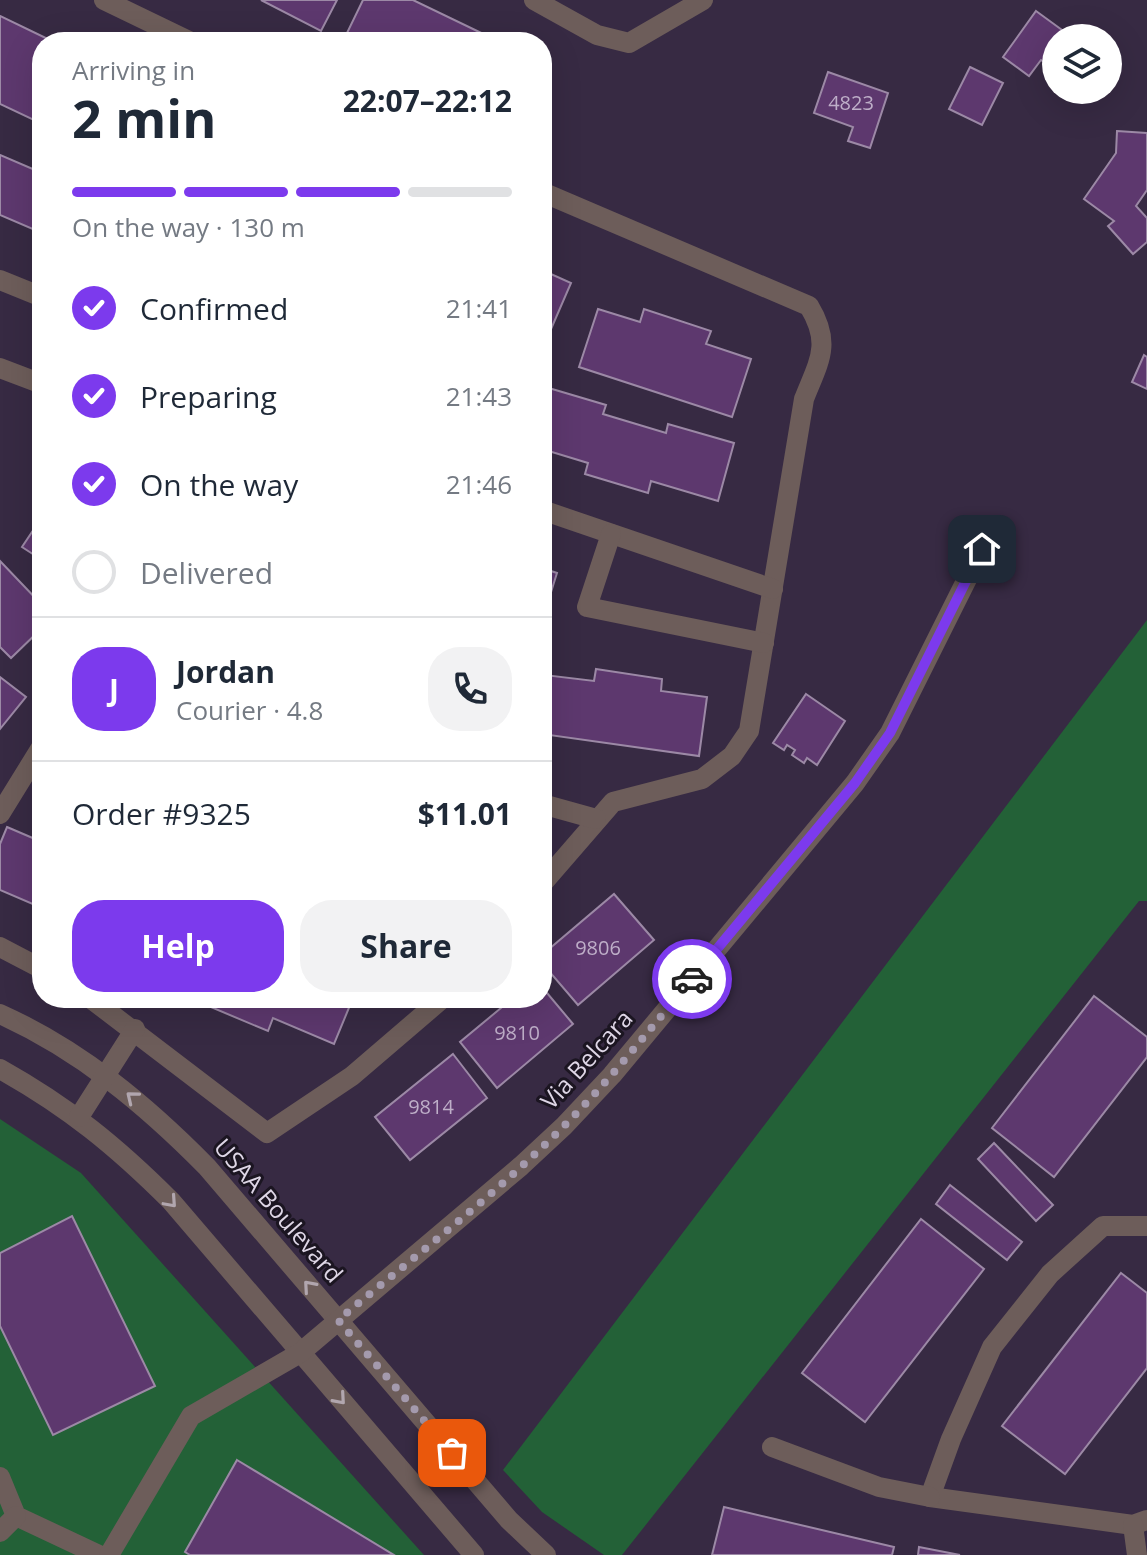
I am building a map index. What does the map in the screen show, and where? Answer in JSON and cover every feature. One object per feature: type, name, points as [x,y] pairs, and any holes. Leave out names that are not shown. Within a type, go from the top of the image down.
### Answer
[{"type":"street","points":[[104,0],[170,32]]},
{"type":"street","points":[[534,0],[597,35],[629,43],[702,0]]},
{"type":"street","points":[[552,196],[809,306],[823,333],[818,363],[804,399],[749,731],[732,756],[702,779],[613,802],[552,869]]},
{"type":"street","points":[[0,280],[32,293]]},
{"type":"street","points":[[0,368],[32,380]]},
{"type":"street","points":[[552,513],[773,589]]},
{"type":"street","points":[[611,534],[587,607],[764,643]]},
{"type":"street","name":"Via Belcara","points":[[109,1555],[191,1416],[300,1353],[521,1166],[612,1075],[855,783],[890,733],[982,549]]},
{"type":"street","points":[[0,814],[32,762]]},
{"type":"street","points":[[552,807],[596,819]]},
{"type":"street","points":[[0,947],[32,964]]},
{"type":"street","points":[[105,1008],[267,1133],[352,1076],[431,1008]]},
{"type":"street","name":"USAA Boulevard","points":[[0,1014],[76,1055],[163,1122],[207,1167],[509,1520],[546,1555]]},
{"type":"street","points":[[79,1117],[135,1029]]},
{"type":"street","points":[[0,1069],[79,1117],[129,1159],[171,1201],[474,1555]]},
{"type":"street","points":[[930,1497],[951,1439],[992,1347],[1050,1274],[1103,1226],[1147,1226]]},
{"type":"street","points":[[772,1447],[879,1487],[930,1497],[1140,1523],[1137,1555]]},
{"type":"street","points":[[0,1477],[16,1516],[99,1555]]},
{"type":"street","points":[[0,1532],[16,1516]]},
{"type":"green space","points":[[1147,620],[1147,901],[1139,901],[622,1555],[604,1555],[542,1512],[503,1470]]},
{"type":"green space","points":[[0,1119],[81,1173],[424,1555],[0,1555]]},
{"type":"building","points":[[261,0],[337,0],[321,31]]},
{"type":"building","points":[[363,0],[413,0],[479,32],[347,32]]},
{"type":"building","points":[[1036,11],[1054,24],[1042,24],[1042,61],[1029,76],[1003,57]]},
{"type":"building","points":[[0,16],[33,32],[32,119],[0,104]]},
{"type":"building","points":[[970,67],[1003,83],[982,125],[949,109]]},
{"type":"building","points":[[828,72],[888,93],[870,148],[848,141],[853,127],[814,113]]},
{"type":"building","points":[[1117,131],[1147,133],[1147,190],[1136,206],[1147,218],[1147,242],[1133,254],[1108,226],[1114,221],[1084,199],[1116,153]]},
{"type":"building","points":[[0,155],[32,169],[32,229],[0,215]]},
{"type":"building","points":[[552,274],[571,283],[552,327]]},
{"type":"building","points":[[598,309],[640,322],[644,309],[711,331],[706,344],[751,359],[732,417],[579,367]]},
{"type":"building","points":[[1144,355],[1147,357],[1147,389],[1132,382]]},
{"type":"building","points":[[552,389],[606,405],[603,414],[666,433],[668,424],[734,443],[718,501],[651,481],[648,493],[585,474],[588,463],[552,452]]},
{"type":"building","points":[[32,532],[32,554],[22,547]]},
{"type":"building","points":[[0,561],[32,595],[32,638],[11,658],[0,647]]},
{"type":"building","points":[[552,571],[557,573],[552,589]]},
{"type":"building","points":[[596,669],[662,679],[661,691],[707,697],[699,756],[552,735],[552,676],[594,681]]},
{"type":"building","points":[[0,677],[26,697],[0,729]]},
{"type":"building","points":[[806,694],[845,721],[817,765],[807,758],[804,763],[792,755],[795,750],[787,745],[784,750],[773,743]]},
{"type":"building","points":[[7,827],[32,838],[32,904],[0,890],[0,844]]},
{"type":"building","points":[[614,894],[654,940],[578,1005],[552,975],[552,947]]},
{"type":"building","points":[[1094,996],[1147,1037],[1147,1057],[1054,1177],[992,1128]]},
{"type":"building","points":[[552,999],[573,1024],[497,1088],[460,1042],[501,1008],[552,1008]]},
{"type":"building","points":[[213,1008],[349,1008],[334,1044],[273,1018],[268,1031]]},
{"type":"building","points":[[453,1054],[487,1098],[410,1160],[375,1117]]},
{"type":"building","points":[[994,1143],[1053,1205],[1036,1221],[978,1159]]},
{"type":"building","points":[[950,1185],[1022,1242],[1007,1260],[936,1204]]},
{"type":"building","points":[[72,1216],[155,1386],[53,1435],[0,1326],[0,1253]]},
{"type":"building","points":[[921,1219],[984,1269],[865,1422],[802,1373]]},
{"type":"building","points":[[1121,1273],[1147,1293],[1147,1368],[1065,1474],[1002,1426]]},
{"type":"building","points":[[237,1460],[394,1555],[190,1555],[185,1552]]},
{"type":"building","points":[[724,1507],[894,1547],[892,1555],[712,1555]]},
{"type":"building","points":[[919,1547],[960,1555],[918,1555]]},
{"type":"way so far","points":[[452,1453],[338,1320],[564,1126],[612,1075],[692,979]]},
{"type":"route","points":[[692,979],[855,783],[890,733],[982,549]]}]
